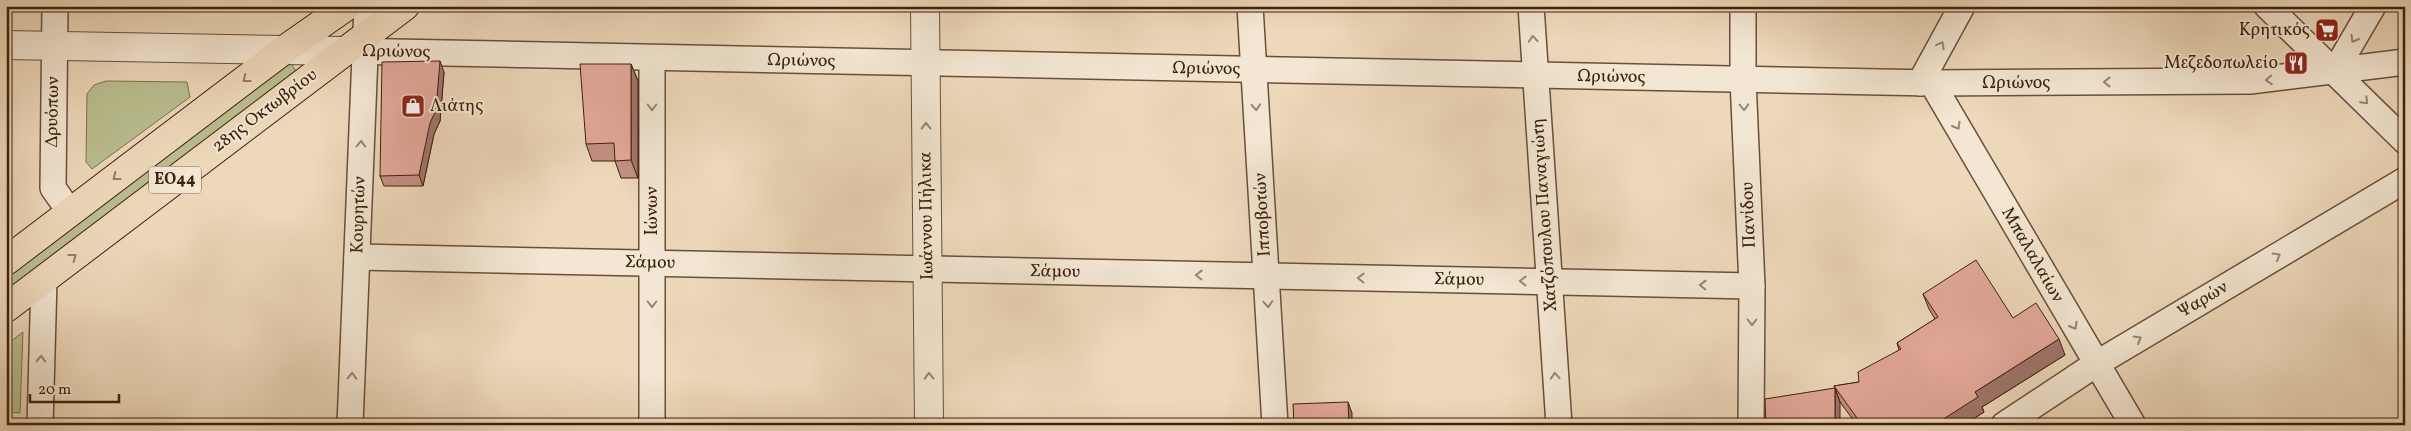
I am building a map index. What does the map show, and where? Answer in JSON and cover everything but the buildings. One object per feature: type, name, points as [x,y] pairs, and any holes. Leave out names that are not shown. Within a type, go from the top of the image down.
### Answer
[{"type":"main road","name":"28ης Οκτωβρίου","points":[[6,261],[284,50],[347,6]]},
{"type":"main road","name":"28ης Οκτωβρίου","points":[[6,308],[358,46],[405,6]]},
{"type":"street","name":"Δρυόπων","points":[[55,6],[52,188],[70,212]]},
{"type":"street","name":"Κουρητών","points":[[350,425],[357,257],[358,46],[367,6]]},
{"type":"street","name":"Ιωάννου Πήλικα","points":[[925,6],[929,425]]},
{"type":"street","name":"Ιπποβοτών","points":[[1250,6],[1275,425]]},
{"type":"street","name":"Χατζόπουλου Παναγιώτη","points":[[1531,6],[1559,425]]},
{"type":"street","name":"Πανίδου","points":[[1742,6],[1743,79],[1752,286],[1751,425]]},
{"type":"street","points":[[1926,83],[1962,6]]},
{"type":"street","points":[[2267,6],[2405,141]]},
{"type":"street","points":[[2335,71],[2373,6]]},
{"type":"street","name":"Ωριώνος","points":[[6,45],[284,50],[358,46],[652,58],[1926,83],[2250,81],[2405,62]]},
{"type":"street","name":"Ιώνων","points":[[652,58],[652,425]]},
{"type":"street","name":"Μπαλαλαίων","points":[[1926,83],[2133,425]]},
{"type":"street","name":"Ψαρών","points":[[2004,425],[2096,364],[2405,180]]},
{"type":"street","name":"Σάμου","points":[[357,257],[1752,286]]},
{"type":"street","points":[[40,425],[44,280]]},
{"type":"green space","points":[[288,59],[296,71],[290,92],[6,308],[6,261]]},
{"type":"green space","points":[[106,81],[187,82],[190,97],[92,169],[86,162],[87,94],[94,85]]},
{"type":"green space","points":[[23,332],[20,413],[6,412],[6,345]]},
{"type":"place","name":"Κρητικός","points":[[2327,30]]},
{"type":"place","name":"Μεζεδοπωλείο","points":[[2296,63]]},
{"type":"place","name":"Λιάτης","points":[[413,106]]}]
